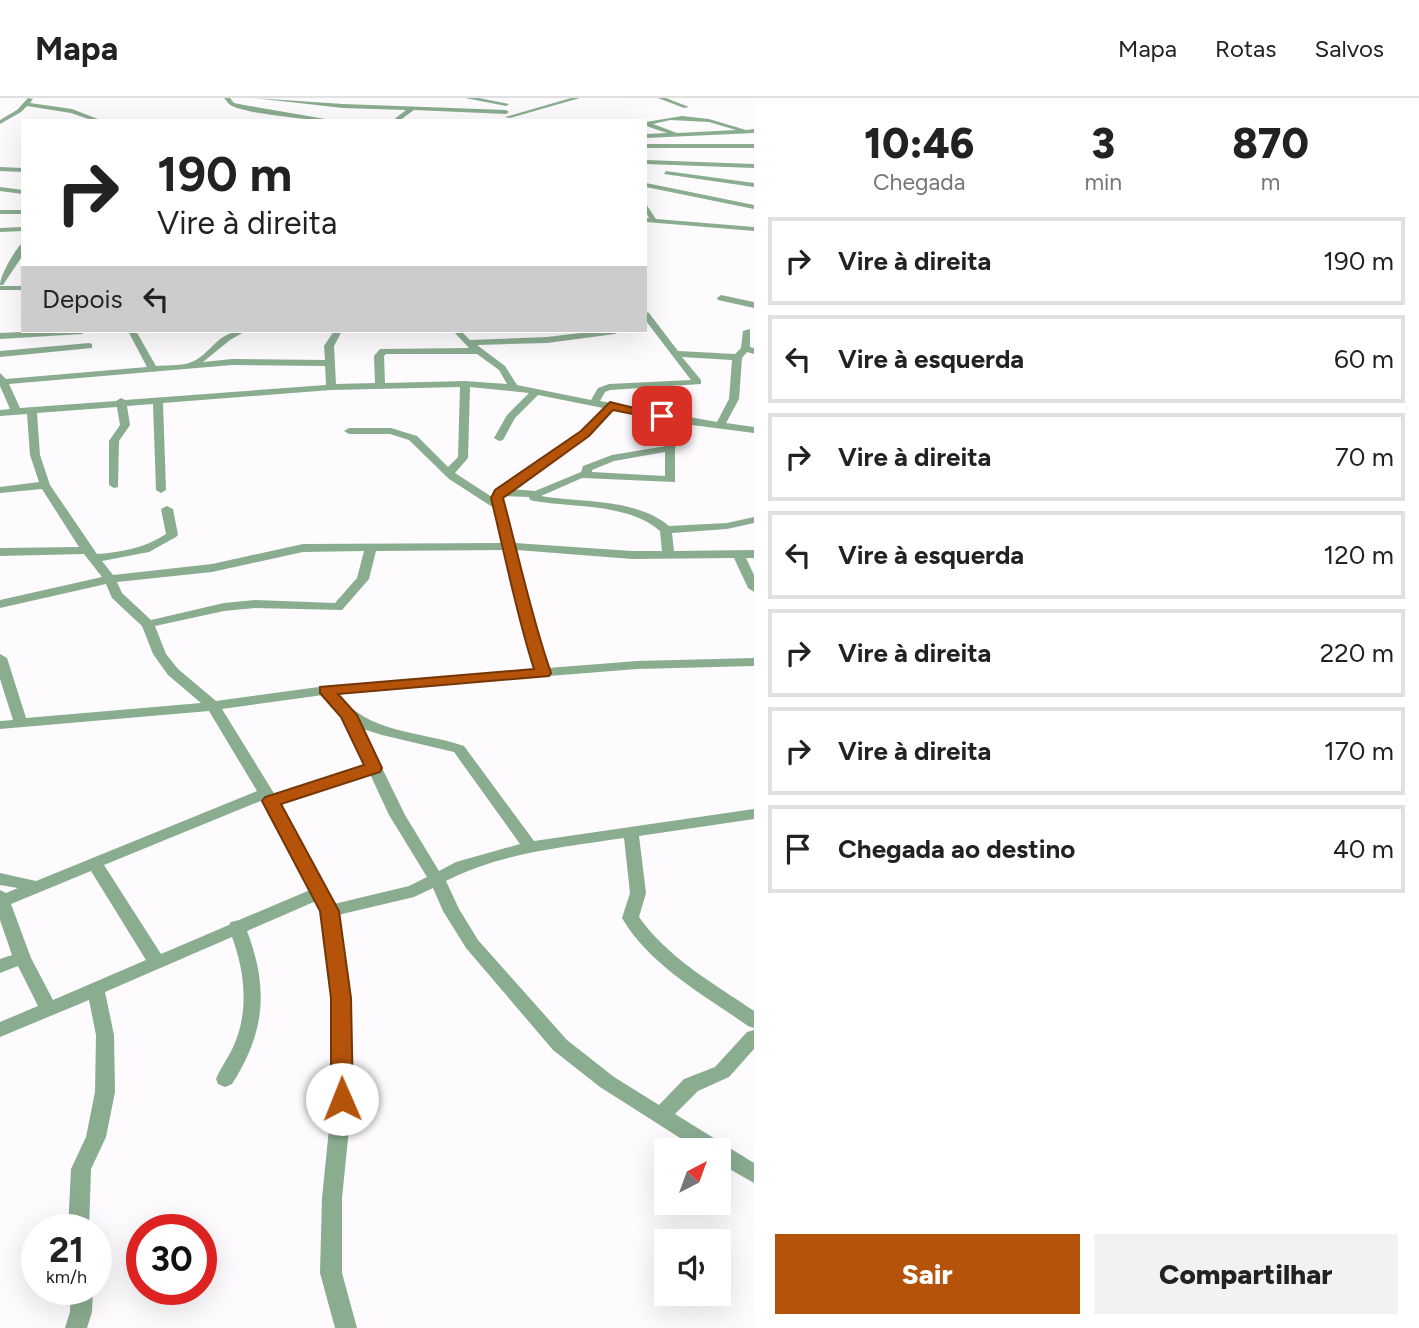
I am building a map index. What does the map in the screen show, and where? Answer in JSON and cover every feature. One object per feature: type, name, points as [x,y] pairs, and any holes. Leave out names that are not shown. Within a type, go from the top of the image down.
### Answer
[{"type":"street","points":[[0,122],[31,98]]},
{"type":"street","points":[[227,98],[232,104],[244,107],[316,119]]},
{"type":"street","points":[[257,98],[357,106],[506,111],[531,111],[577,98]]},
{"type":"street","points":[[324,119],[374,98]]},
{"type":"street","points":[[468,98],[506,111]]},
{"type":"street","points":[[663,99],[674,98]]},
{"type":"street","points":[[663,99],[687,107]]},
{"type":"street","points":[[25,104],[72,111],[94,119]]},
{"type":"street","points":[[398,119],[413,108]]},
{"type":"street","points":[[404,115],[506,111]]},
{"type":"street","points":[[678,135],[647,124],[671,117],[718,123],[744,131]]},
{"type":"street","points":[[647,135],[754,131]]},
{"type":"street","points":[[647,146],[754,146]]},
{"type":"street","points":[[740,147],[737,154],[743,166]]},
{"type":"street","points":[[647,162],[754,166]]},
{"type":"street","points":[[0,169],[21,170]]},
{"type":"street","points":[[666,173],[754,185]]},
{"type":"street","points":[[647,185],[754,207]]},
{"type":"street","points":[[0,189],[21,192]]},
{"type":"street","points":[[0,212],[21,212]]},
{"type":"street","points":[[650,221],[754,229]]},
{"type":"street","points":[[0,230],[21,229]]},
{"type":"street","points":[[0,258],[20,259]]},
{"type":"street","points":[[0,283],[20,259]]},
{"type":"street","points":[[0,288],[21,288]]},
{"type":"street","points":[[721,298],[754,305]]},
{"type":"street","points":[[595,402],[604,388],[698,382],[647,318]]},
{"type":"street","points":[[675,354],[737,358],[750,350],[747,331]]},
{"type":"street","points":[[0,335],[41,333]]},
{"type":"street","points":[[133,333],[152,368]]},
{"type":"street","points":[[195,364],[227,338],[238,333]]},
{"type":"street","points":[[331,387],[329,346],[337,333]]},
{"type":"street","points":[[456,333],[508,371],[513,387]]},
{"type":"street","points":[[469,343],[547,340],[600,333]]},
{"type":"street","points":[[0,354],[89,346]]},
{"type":"street","points":[[380,385],[379,356],[383,351],[480,351]]},
{"type":"street","points":[[720,426],[734,399],[737,358]]},
{"type":"street","points":[[16,411],[2,382],[195,364],[278,361],[330,363]]},
{"type":"street","points":[[449,472],[463,458],[465,384]]},
{"type":"street","points":[[0,413],[121,401],[331,387],[465,384],[513,387],[680,420],[754,430]]},
{"type":"street","points":[[499,438],[511,417],[537,391]]},
{"type":"street","points":[[158,400],[161,490]]},
{"type":"street","points":[[114,485],[114,441],[125,425],[121,401]]},
{"type":"street","points":[[543,673],[526,621],[497,498],[499,492],[585,434],[610,406]]},
{"type":"street","points":[[32,409],[35,455],[45,485],[90,554],[110,579],[116,595],[148,624],[160,654],[173,672],[213,706],[268,797],[329,911],[341,998],[342,1099],[332,1198],[331,1273],[346,1328]]},
{"type":"street","points":[[525,495],[551,491],[576,477],[586,475],[671,480],[670,448],[680,420]]},
{"type":"street","points":[[348,431],[379,430],[404,433],[419,443],[449,472],[500,507]]},
{"type":"street","points":[[586,475],[587,468],[612,458],[670,448]]},
{"type":"street","points":[[0,501],[4,489],[45,485]]},
{"type":"street","points":[[499,492],[636,514],[659,523],[666,530],[668,555]]},
{"type":"street","points":[[0,552],[130,555],[173,535],[167,509]]},
{"type":"street","points":[[666,530],[727,526],[754,520]]},
{"type":"street","points":[[0,604],[110,579],[212,568],[303,548],[509,546],[668,555],[754,554]]},
{"type":"street","points":[[148,624],[224,607],[255,604],[338,607],[363,579],[371,547]]},
{"type":"street","points":[[739,555],[754,589]]},
{"type":"street","points":[[0,659],[21,724]]},
{"type":"street","points":[[0,725],[213,706],[326,690],[637,665],[754,662]]},
{"type":"street","points":[[326,690],[349,715],[397,815],[472,944],[561,1045],[607,1082],[697,1138]]},
{"type":"street","points":[[349,715],[396,734],[442,742],[459,749],[530,847]]},
{"type":"street","points":[[48,1009],[22,958],[1,900],[268,797],[374,768]]},
{"type":"street","points":[[329,911],[414,891],[462,866],[530,847],[754,814]]},
{"type":"street","points":[[631,832],[638,893],[631,918],[638,931],[658,951],[754,1021]]},
{"type":"street","points":[[96,865],[156,961]]},
{"type":"street","points":[[0,879],[39,887]]},
{"type":"street","points":[[0,1030],[319,893]]},
{"type":"street","points":[[225,1079],[238,1060],[253,1014],[255,996],[237,926]]},
{"type":"street","points":[[0,966],[22,958]]},
{"type":"street","points":[[79,1214],[81,1169],[96,1137],[105,1093],[104,1035],[95,988]]},
{"type":"street","points":[[661,1115],[691,1085],[722,1072],[754,1037]]},
{"type":"street","points":[[732,1160],[754,1174]]},
{"type":"street","points":[[76,1328],[81,1305]]},
{"type":"route","points":[[342,1099],[341,998],[329,911],[271,801],[374,768],[349,715],[326,690],[543,673],[526,621],[523,596],[497,498],[499,492],[585,434],[610,406],[662,416]]}]
